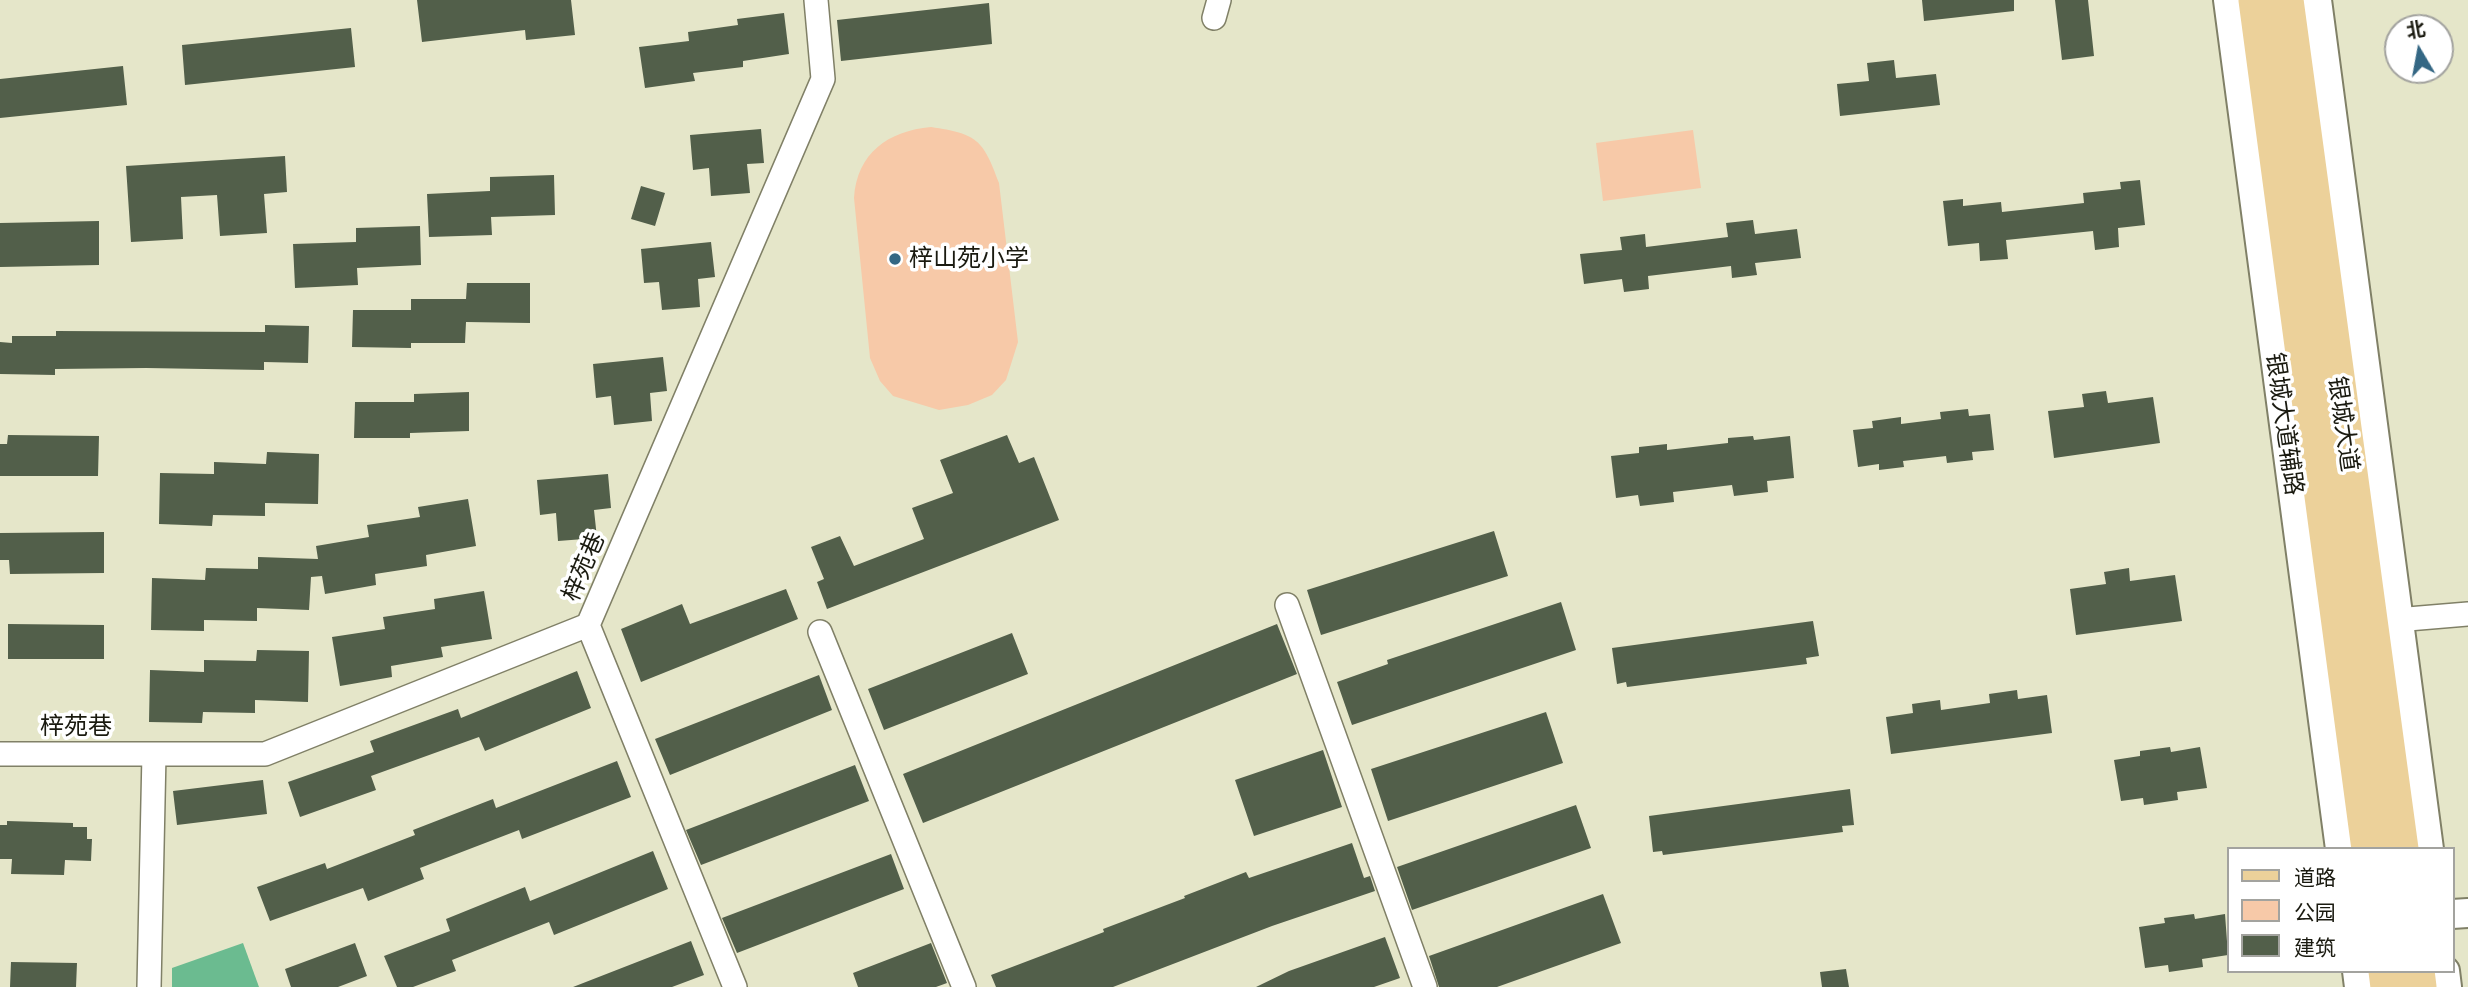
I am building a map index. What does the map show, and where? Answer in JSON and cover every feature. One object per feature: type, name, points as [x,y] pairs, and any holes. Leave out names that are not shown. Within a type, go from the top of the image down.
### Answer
[{"type":"main road","name":"银城大道","points":[[2257,0],[2370,847]]},
{"type":"main road","name":"银城大道","points":[[2286,0],[2386,621],[2400,847]]},
{"type":"street","name":"梓苑巷","points":[[0,754],[265,754],[588,625],[823,79],[816,0]]},
{"type":"street","name":"银城大道辅路","points":[[2228,0],[2340,847]]},
{"type":"street","points":[[2317,0],[2386,621],[2429,847]]},
{"type":"street","points":[[1287,604],[1425,987]]},
{"type":"street","points":[[2386,621],[2468,614]]},
{"type":"street","points":[[588,625],[735,987]]},
{"type":"street","points":[[820,632],[964,987]]},
{"type":"street","points":[[149,987],[154,754]]},
{"type":"green space","points":[[931,127],[969,136],[983,148],[993,168],[999,183],[1018,342],[1006,380],[992,395],[968,405],[939,410],[893,396],[880,381],[870,358],[854,198],[861,168],[878,147],[901,133]]},
{"type":"green space","points":[[1693,130],[1701,188],[1603,201],[1596,143]]},
{"type":"shaded area","points":[[243,943],[259,987],[172,987],[172,968]]},
{"type":"building","points":[[417,0],[571,0],[575,35],[526,40],[525,30],[422,42]]},
{"type":"building","points":[[1922,0],[2014,0],[2014,11],[1924,21]]},
{"type":"building","points":[[2055,0],[2088,0],[2094,56],[2062,60]]},
{"type":"building","points":[[989,3],[992,44],[841,61],[837,20]]},
{"type":"building","points":[[784,13],[789,54],[743,61],[743,67],[693,73],[695,81],[645,88],[639,47],[689,41],[688,32],[738,25],[737,19]]},
{"type":"building","points":[[351,28],[355,67],[185,85],[182,45]]},
{"type":"building","points":[[1894,60],[1896,78],[1936,74],[1940,105],[1840,116],[1837,84],[1869,81],[1867,63]]},
{"type":"building","points":[[123,66],[127,105],[0,118],[0,79]]},
{"type":"building","points":[[761,129],[764,163],[747,164],[750,193],[711,196],[709,168],[693,170],[690,135]]},
{"type":"building","points":[[285,156],[287,192],[264,194],[267,233],[220,236],[217,195],[181,197],[183,239],[131,242],[126,166]]},
{"type":"building","points":[[554,175],[555,215],[491,217],[492,235],[429,237],[427,194],[490,191],[490,177]]},
{"type":"building","points":[[2140,180],[2145,225],[2118,228],[2119,247],[2095,250],[2093,231],[2006,240],[2008,259],[1980,261],[1979,243],[1948,246],[1943,201],[1963,199],[1963,206],[2001,202],[2002,212],[2084,203],[2083,193],[2121,189],[2120,182]]},
{"type":"building","points":[[641,186],[665,193],[655,226],[631,219]]},
{"type":"building","points":[[1753,220],[1755,234],[1797,229],[1801,258],[1755,263],[1757,275],[1732,278],[1731,266],[1648,276],[1649,289],[1624,292],[1622,279],[1584,284],[1580,254],[1622,250],[1620,237],[1645,234],[1646,247],[1728,237],[1726,223]]},
{"type":"building","points":[[99,221],[99,265],[0,267],[0,223]]},
{"type":"building","points":[[420,226],[421,265],[357,268],[358,285],[295,288],[293,244],[356,242],[356,228]]},
{"type":"building","points":[[711,242],[715,277],[698,279],[700,307],[662,310],[659,282],[644,283],[641,249]]},
{"type":"building","points":[[467,283],[530,283],[530,323],[466,322],[465,343],[411,343],[411,348],[352,347],[353,310],[411,310],[411,299],[466,299]]},
{"type":"building","points":[[265,325],[309,326],[308,363],[264,362],[264,370],[55,369],[55,375],[0,374],[0,342],[12,343],[12,336],[56,336],[56,331],[265,332]]},
{"type":"building","points":[[663,357],[667,391],[650,393],[652,421],[614,425],[611,396],[596,398],[593,364]]},
{"type":"building","points":[[2106,391],[2108,403],[2153,397],[2160,443],[2054,458],[2048,411],[2084,407],[2082,394]]},
{"type":"building","points":[[469,392],[469,431],[410,433],[410,438],[354,438],[355,402],[414,402],[414,394]]},
{"type":"building","points":[[1968,409],[1969,416],[1990,414],[1994,450],[1972,452],[1973,460],[1947,463],[1946,456],[1903,461],[1904,467],[1879,470],[1879,464],[1858,467],[1853,430],[1873,428],[1872,421],[1901,417],[1901,424],[1941,419],[1940,412]]},
{"type":"building","points":[[8,435],[99,436],[98,476],[0,476],[0,444],[7,444]]},
{"type":"building","points":[[1007,435],[1019,463],[1034,457],[1059,520],[827,609],[817,582],[824,579],[811,547],[840,536],[854,566],[924,539],[912,508],[953,493],[940,460]]},
{"type":"building","points":[[1753,436],[1754,440],[1790,436],[1794,478],[1767,481],[1768,492],[1734,496],[1732,485],[1673,492],[1674,502],[1640,506],[1638,495],[1616,498],[1611,456],[1639,453],[1639,447],[1667,444],[1667,450],[1728,443],[1728,438]]},
{"type":"building","points":[[267,452],[319,454],[318,504],[265,503],[265,516],[213,515],[212,526],[159,524],[160,473],[214,474],[214,462],[266,464]]},
{"type":"building","points":[[608,474],[611,508],[594,510],[597,538],[558,541],[556,513],[540,515],[537,480]]},
{"type":"building","points":[[468,499],[476,546],[426,555],[427,566],[375,574],[376,585],[325,594],[322,576],[311,577],[309,610],[257,608],[257,621],[204,620],[204,631],[151,630],[152,578],[205,580],[206,568],[258,569],[258,557],[318,559],[316,546],[369,537],[367,525],[420,517],[418,507]]},
{"type":"building","points":[[1494,531],[1508,576],[1321,635],[1307,590]]},
{"type":"building","points":[[104,532],[104,573],[10,574],[9,560],[0,560],[0,533]]},
{"type":"building","points":[[2129,568],[2130,581],[2175,575],[2182,621],[2076,635],[2070,589],[2106,584],[2104,572]]},
{"type":"building","points":[[786,589],[798,619],[641,682],[621,629],[682,604],[690,624]]},
{"type":"building","points":[[484,591],[492,639],[441,647],[443,657],[391,666],[392,677],[340,686],[332,637],[385,629],[383,617],[435,609],[434,599]]},
{"type":"building","points":[[1561,602],[1576,650],[1352,725],[1337,682],[1388,664],[1387,660]]},
{"type":"building","points":[[1813,621],[1819,656],[1806,658],[1807,664],[1627,687],[1626,682],[1617,684],[1612,648]]},
{"type":"building","points":[[8,624],[104,625],[104,659],[8,659]]},
{"type":"building","points":[[1277,624],[1297,674],[923,823],[903,774]]},
{"type":"building","points":[[1012,633],[1028,674],[884,730],[868,689]]},
{"type":"building","points":[[257,650],[309,651],[308,702],[255,700],[255,713],[203,712],[202,723],[149,722],[150,670],[204,672],[204,660],[256,661]]},
{"type":"building","points":[[577,671],[591,708],[485,751],[479,737],[371,776],[376,790],[300,817],[288,782],[374,752],[370,741],[458,709],[461,718]]},
{"type":"building","points":[[819,675],[832,710],[670,775],[655,739]]},
{"type":"building","points":[[2017,690],[2018,699],[2047,695],[2052,733],[1891,754],[1886,717],[1913,713],[1912,704],[1940,700],[1941,710],[1990,703],[1989,694]]},
{"type":"building","points":[[1546,712],[1563,763],[1388,821],[1371,769]]},
{"type":"building","points":[[2170,747],[2171,752],[2200,747],[2207,788],[2177,792],[2178,800],[2144,805],[2143,798],[2121,801],[2114,760],[2140,756],[2140,751]]},
{"type":"building","points":[[1323,750],[1342,807],[1254,836],[1235,780]]},
{"type":"building","points":[[617,761],[631,797],[522,839],[519,830],[420,868],[424,879],[368,901],[363,888],[270,921],[257,887],[325,863],[327,869],[415,835],[413,830],[493,799],[496,808]]},
{"type":"building","points":[[855,765],[869,801],[701,865],[686,830]]},
{"type":"building","points":[[263,780],[267,814],[177,825],[173,791]]},
{"type":"building","points":[[1850,789],[1854,825],[1842,826],[1843,832],[1663,855],[1662,851],[1653,852],[1649,816]]},
{"type":"building","points":[[1576,805],[1591,848],[1412,910],[1397,867]]},
{"type":"building","points":[[7,821],[73,823],[73,827],[87,827],[87,839],[92,839],[91,861],[65,860],[64,875],[11,874],[12,859],[0,859],[0,825],[7,825]]},
{"type":"building","points":[[1352,843],[1364,878],[1370,876],[1375,891],[1272,926],[1113,987],[996,987],[991,975],[1104,932],[1103,929],[1246,872],[1249,878]]},
{"type":"building","points":[[653,851],[668,889],[554,935],[549,922],[452,960],[456,971],[413,987],[397,987],[384,956],[450,931],[446,919],[525,887],[530,901]]},
{"type":"building","points":[[891,854],[904,889],[737,953],[722,918]]},
{"type":"building","points":[[1603,894],[1621,943],[1497,987],[1439,987],[1429,956]]},
{"type":"building","points":[[2194,914],[2195,919],[2225,914],[2226,955],[2202,959],[2203,967],[2169,972],[2168,965],[2145,968],[2139,927],[2165,923],[2164,918]]},
{"type":"building","points":[[1385,937],[1400,978],[1374,987],[1256,987],[1289,971]]},
{"type":"building","points":[[691,941],[704,975],[672,987],[573,987]]},
{"type":"building","points":[[355,943],[367,976],[338,987],[291,987],[285,969]]},
{"type":"building","points":[[931,943],[947,983],[936,987],[858,987],[853,973]]},
{"type":"building","points":[[11,962],[77,963],[76,987],[10,987]]},
{"type":"building","points":[[1846,969],[1849,987],[1822,987],[1820,972]]},
{"type":"place","name":"梓山苑小学","points":[[895,259]]}]
